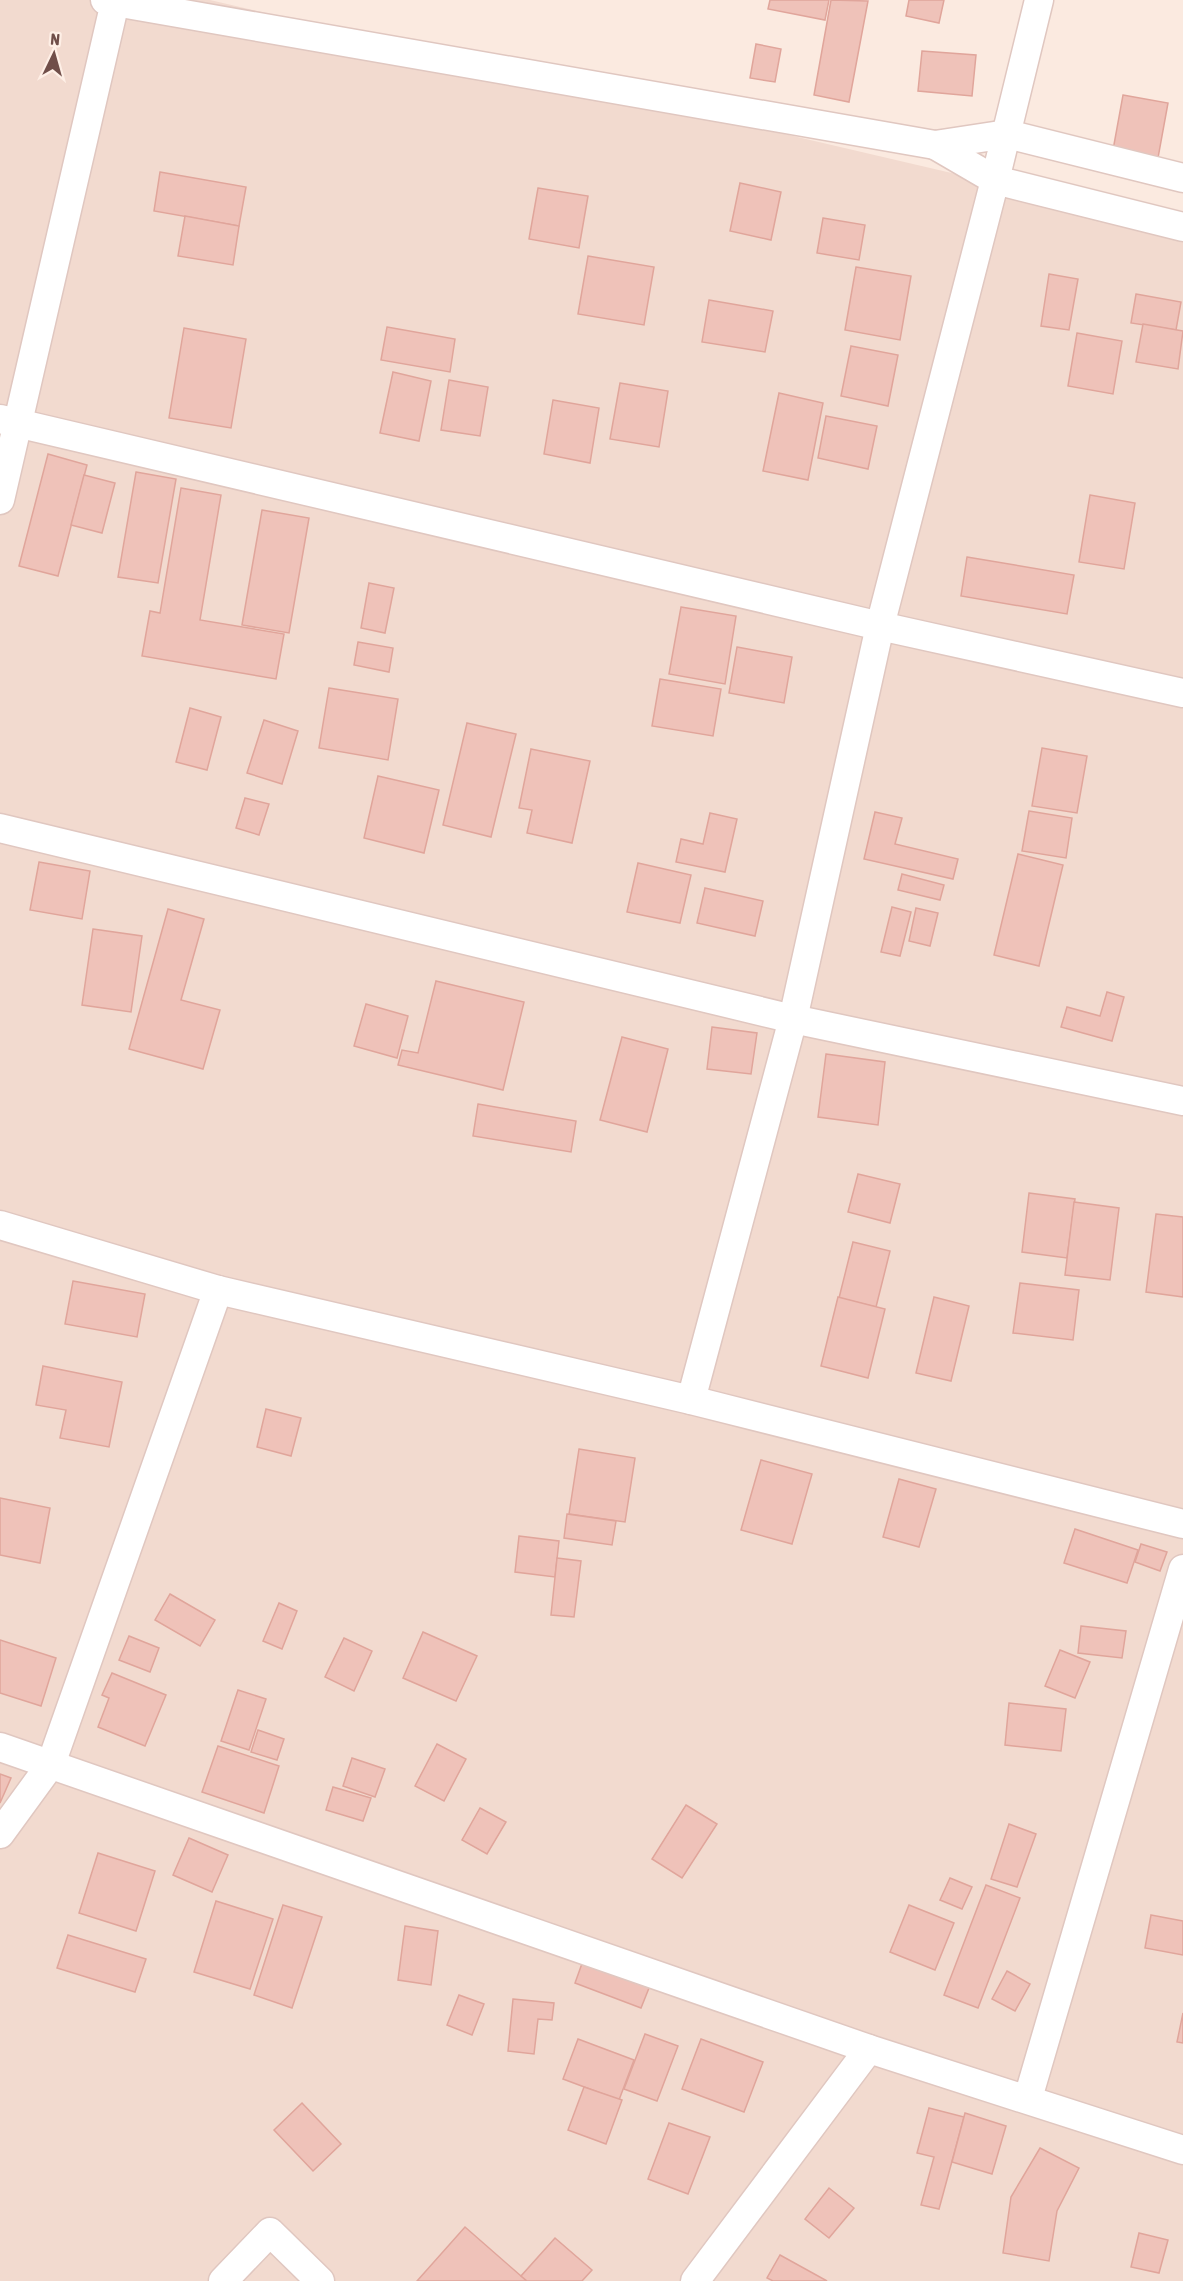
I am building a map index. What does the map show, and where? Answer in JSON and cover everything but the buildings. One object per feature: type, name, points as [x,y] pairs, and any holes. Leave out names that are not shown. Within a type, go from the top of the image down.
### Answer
[{"type":"street","points":[[691,1400],[793,1019],[880,626],[1040,0]]},
{"type":"street","points":[[0,500],[9,421],[112,1],[935,145],[1007,134],[1183,178]]},
{"type":"street","points":[[935,145],[995,180],[1183,227]]},
{"type":"street","points":[[9,421],[880,626],[1183,693]]},
{"type":"street","points":[[0,828],[793,1019],[1183,1101]]},
{"type":"street","points":[[0,1225],[218,1290],[691,1400],[1183,1524]]},
{"type":"street","points":[[0,1834],[51,1764],[218,1290]]},
{"type":"street","points":[[1028,2098],[1183,1569]]},
{"type":"street","points":[[0,1747],[869,2049],[1028,2098],[1183,2150]]},
{"type":"street","points":[[695,2281],[869,2049]]},
{"type":"street","points":[[223,2281],[270,2232],[320,2281]]},
{"type":"shaded area","points":[[0,0],[210,0],[1183,227],[1183,2281],[0,2281]]}]
